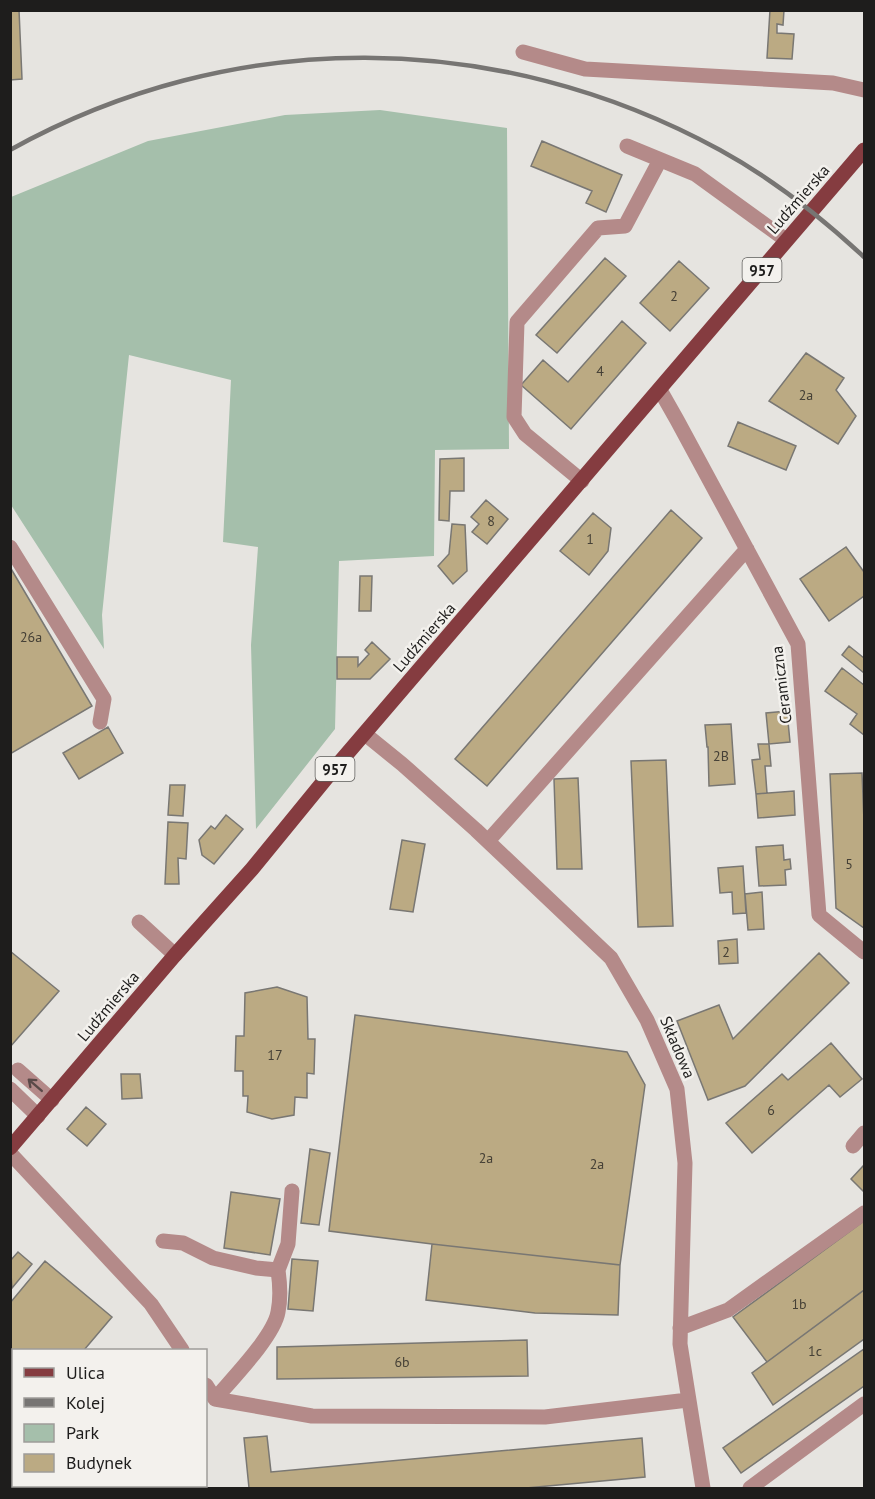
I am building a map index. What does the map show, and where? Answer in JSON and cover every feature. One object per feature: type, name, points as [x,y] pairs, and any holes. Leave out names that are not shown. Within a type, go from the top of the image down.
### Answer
[{"type":"main road","name":"Ludźmierska","points":[[10,1148],[175,954],[252,869],[328,776],[864,150]]},
{"type":"street","points":[[523,52],[585,69],[833,83],[864,90]]},
{"type":"street","points":[[627,146],[695,174],[786,240]]},
{"type":"street","points":[[582,481],[525,434],[514,417],[517,322],[598,228],[625,226],[660,159]]},
{"type":"street","name":"Ceramiczna","points":[[660,390],[798,644],[819,915],[864,952]]},
{"type":"street","points":[[10,547],[104,699],[100,722]]},
{"type":"street","points":[[488,841],[747,549]]},
{"type":"street","name":"Składowa","points":[[366,734],[488,841],[611,958],[647,1020],[677,1089],[685,1162],[680,1344],[703,1488]]},
{"type":"street","points":[[139,922],[175,954]]},
{"type":"street","points":[[18,1070],[52,1100]]},
{"type":"street","points":[[10,1089],[38,1116]]},
{"type":"street","points":[[853,1146],[864,1133]]},
{"type":"street","points":[[10,1153],[151,1304],[181,1349]]},
{"type":"street","points":[[215,1399],[262,1343],[278,1314],[280,1290],[278,1270],[288,1244],[292,1191]]},
{"type":"street","points":[[681,1328],[729,1310],[864,1213]]},
{"type":"street","points":[[163,1241],[183,1243],[213,1258],[256,1268],[278,1270]]},
{"type":"street","points":[[207,1387],[215,1399],[312,1416],[545,1417],[688,1400]]},
{"type":"street","points":[[750,1488],[864,1404]]},
{"type":"green space","points":[[380,110],[507,128],[509,449],[435,450],[434,556],[339,561],[335,729],[256,829],[251,645],[258,547],[223,542],[231,380],[129,355],[102,615],[104,649],[11,505],[11,197],[148,141],[285,115]]},
{"type":"building","points":[[10,10],[19,10],[22,79],[10,80]]},
{"type":"building","points":[[770,10],[784,10],[783,25],[777,24],[777,33],[794,34],[792,59],[767,58]]},
{"type":"building","points":[[542,141],[622,175],[606,212],[586,203],[592,191],[531,166]]},
{"type":"building","points":[[605,258],[626,276],[557,353],[536,335]]},
{"type":"building","points":[[679,261],[709,288],[670,331],[640,303]]},
{"type":"building","points":[[622,321],[646,343],[571,429],[521,385],[543,360],[568,382]]},
{"type":"building","points":[[806,353],[844,378],[836,390],[856,416],[838,444],[769,401]]},
{"type":"building","points":[[738,422],[796,446],[786,470],[728,446]]},
{"type":"building","points":[[464,458],[464,491],[450,491],[449,521],[439,520],[440,459]]},
{"type":"building","points":[[486,500],[508,519],[487,544],[472,532],[479,524],[471,517]]},
{"type":"building","points":[[671,510],[702,538],[487,786],[455,759]]},
{"type":"building","points":[[593,513],[611,528],[608,551],[589,575],[560,551]]},
{"type":"building","points":[[452,524],[465,525],[467,571],[453,584],[438,566],[449,554]]},
{"type":"building","points":[[846,547],[864,572],[864,596],[829,621],[800,579]]},
{"type":"building","points":[[10,567],[92,706],[10,754]]},
{"type":"building","points":[[360,576],[372,576],[371,611],[359,611]]},
{"type":"building","points":[[372,642],[390,659],[370,679],[337,679],[337,657],[358,657],[358,666],[369,654],[365,650]]},
{"type":"building","points":[[849,646],[864,658],[864,673],[842,655]]},
{"type":"building","points":[[842,668],[864,685],[864,735],[850,724],[857,714],[825,691]]},
{"type":"building","points":[[787,711],[790,742],[769,744],[766,713]]},
{"type":"building","points":[[731,724],[735,784],[709,786],[705,725]]},
{"type":"building","points":[[108,727],[123,753],[79,779],[63,753]]},
{"type":"building","points":[[758,744],[769,744],[771,766],[765,766],[767,793],[756,794],[752,760],[760,759]]},
{"type":"building","points":[[666,760],[673,926],[638,927],[631,761]]},
{"type":"building","points":[[862,773],[864,928],[836,908],[830,774]]},
{"type":"building","points":[[578,778],[582,869],[557,869],[554,779]]},
{"type":"building","points":[[170,785],[185,785],[183,816],[168,815]]},
{"type":"building","points":[[794,791],[795,815],[758,818],[756,794]]},
{"type":"building","points":[[226,815],[243,829],[214,864],[202,855],[199,840],[211,826],[215,829]]},
{"type":"building","points":[[168,822],[188,823],[186,859],[178,858],[179,884],[165,884]]},
{"type":"building","points":[[402,840],[425,844],[413,912],[390,909]]},
{"type":"building","points":[[783,845],[784,860],[790,859],[791,869],[785,870],[786,885],[759,886],[756,847]]},
{"type":"building","points":[[743,866],[746,913],[733,914],[732,892],[720,893],[718,868]]},
{"type":"building","points":[[762,892],[764,929],[748,930],[745,894]]},
{"type":"building","points":[[737,939],[738,963],[719,964],[718,941]]},
{"type":"building","points":[[10,951],[59,991],[10,1047]]},
{"type":"building","points":[[819,953],[849,983],[745,1086],[708,1100],[677,1021],[719,1005],[733,1039]]},
{"type":"building","points":[[277,987],[307,997],[308,1039],[315,1039],[314,1074],[307,1073],[307,1098],[295,1097],[294,1115],[272,1119],[247,1112],[248,1096],[243,1096],[243,1071],[235,1071],[236,1036],[244,1036],[245,993]]},
{"type":"building","points":[[355,1015],[627,1052],[645,1085],[620,1265],[329,1231]]},
{"type":"building","points":[[831,1043],[862,1079],[840,1097],[829,1085],[752,1153],[726,1123],[782,1074],[788,1080]]},
{"type":"building","points":[[121,1074],[140,1074],[142,1098],[122,1099]]},
{"type":"building","points":[[86,1107],[106,1124],[87,1146],[67,1129]]},
{"type":"building","points":[[310,1149],[330,1153],[319,1225],[301,1223]]},
{"type":"building","points":[[864,1165],[864,1192],[851,1179]]},
{"type":"building","points":[[231,1192],[280,1199],[270,1255],[224,1248]]},
{"type":"building","points":[[864,1221],[864,1290],[767,1362],[733,1317]]},
{"type":"building","points":[[432,1244],[620,1265],[618,1315],[535,1313],[426,1300]]},
{"type":"building","points":[[18,1252],[32,1264],[12,1288],[10,1261]]},
{"type":"building","points":[[292,1259],[318,1261],[313,1311],[288,1309]]},
{"type":"building","points":[[45,1261],[112,1317],[85,1349],[12,1349],[12,1380],[10,1379],[10,1303]]},
{"type":"building","points":[[864,1290],[864,1339],[773,1405],[752,1373]]},
{"type":"building","points":[[527,1340],[528,1376],[277,1379],[277,1347]]},
{"type":"building","points":[[864,1349],[864,1386],[741,1473],[723,1448]]},
{"type":"building","points":[[267,1436],[271,1472],[642,1438],[645,1477],[526,1488],[249,1488],[244,1438]]},
{"type":"building","points":[[60,1487],[163,1487],[162,1488]]},
{"type":"railway","points":[[10,150],[95,109],[184,81],[274,63],[365,58],[456,64],[546,81],[635,110],[720,150],[759,173],[795,199],[864,257]]}]
